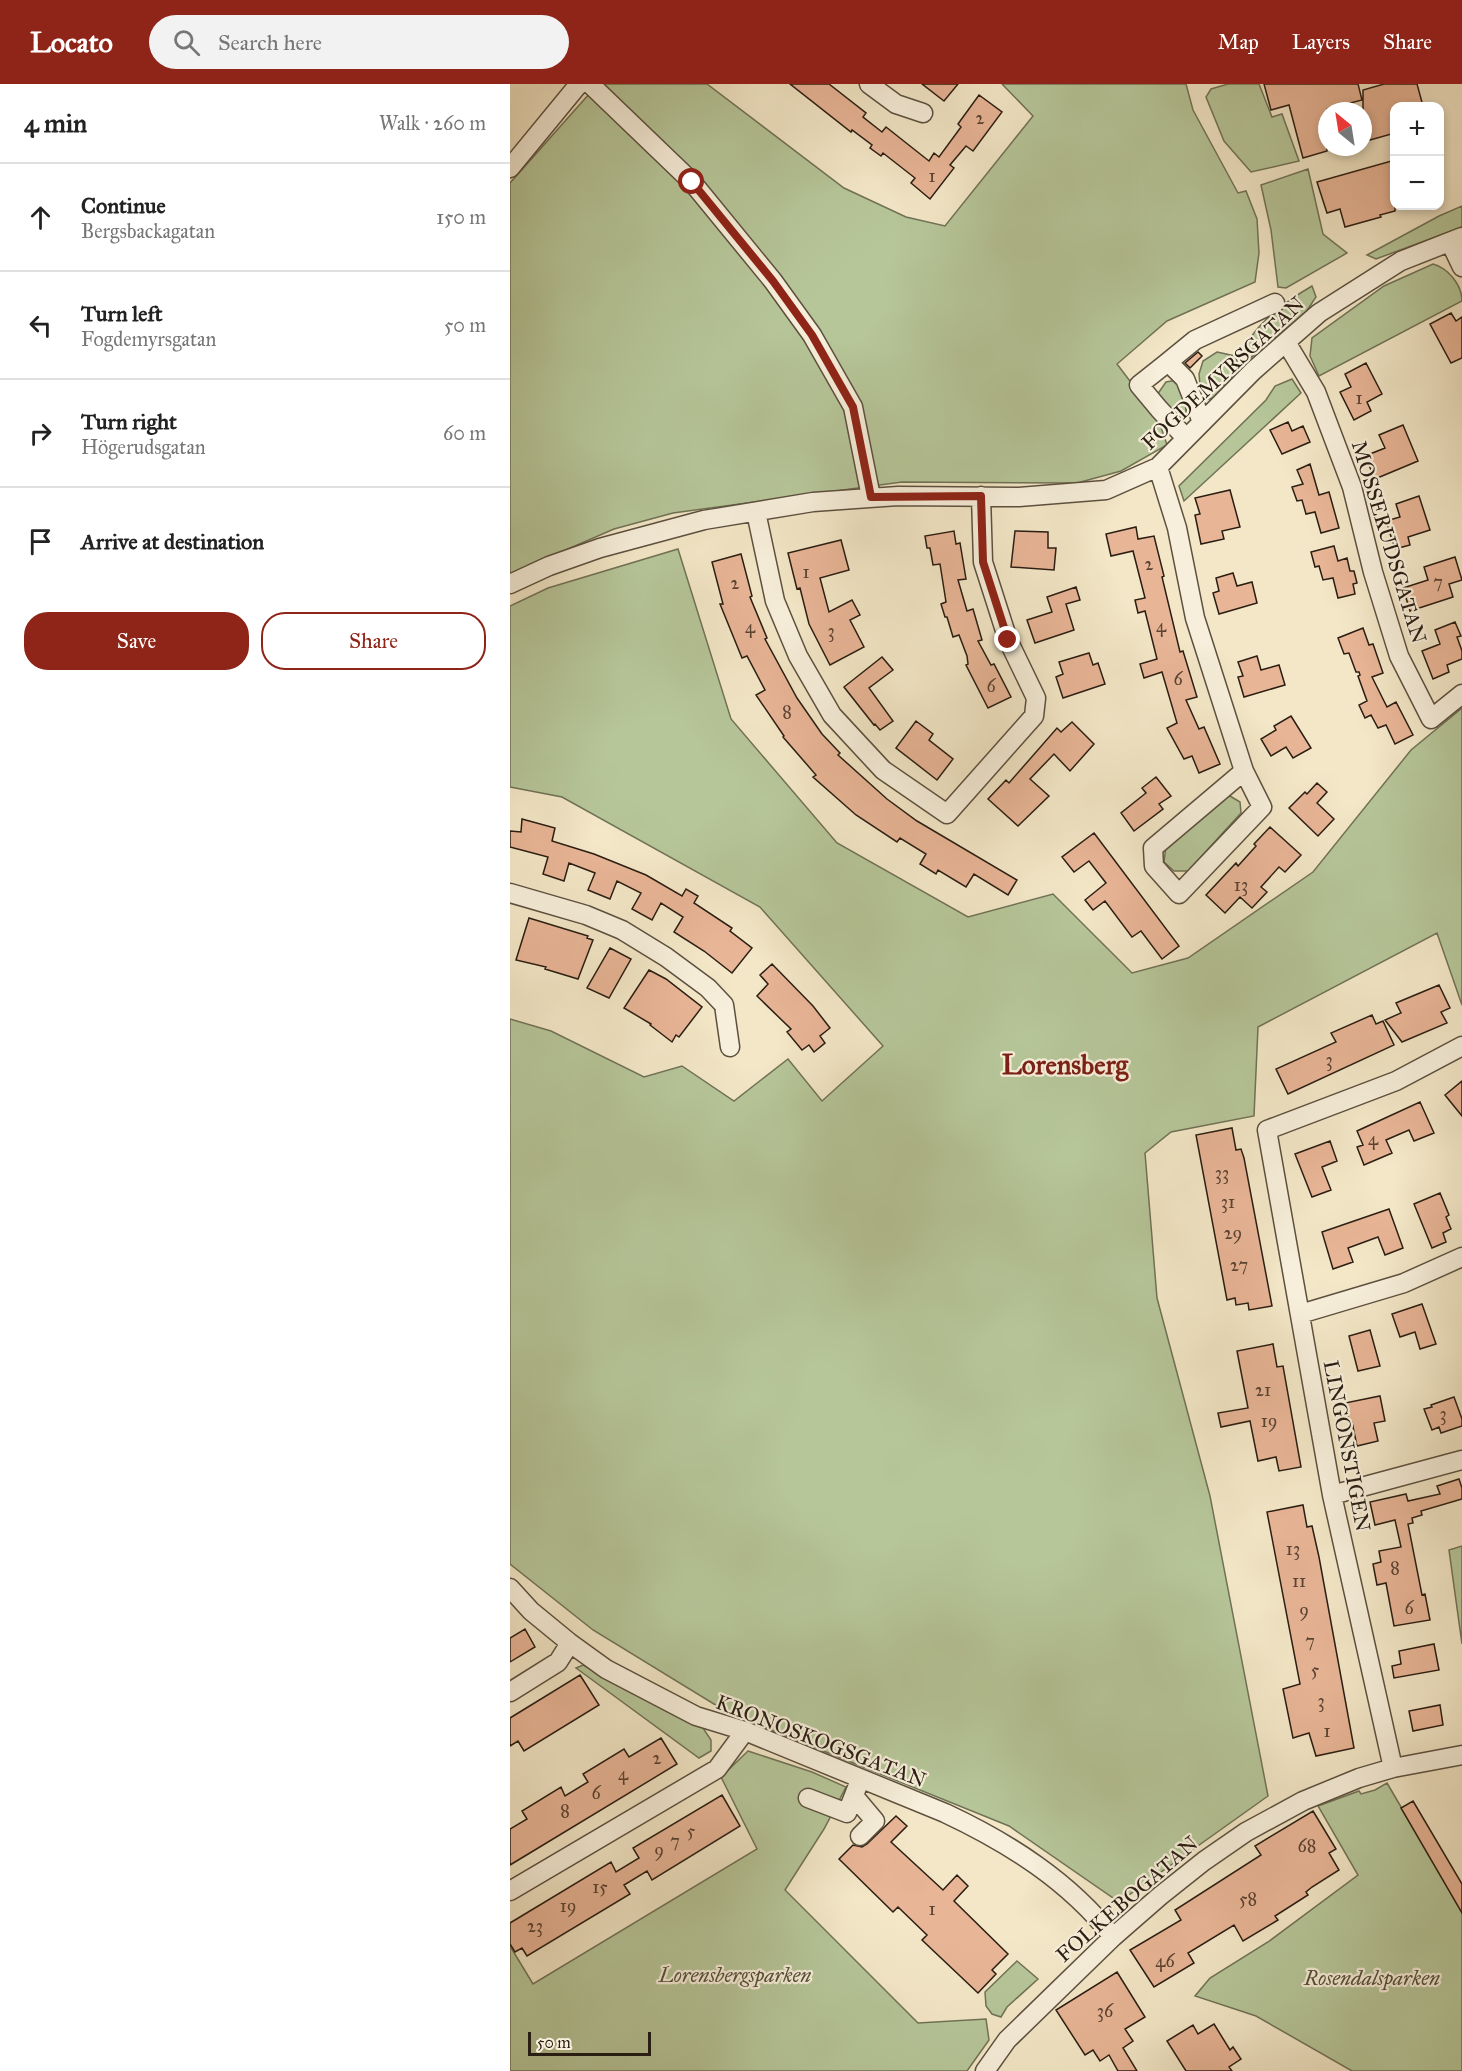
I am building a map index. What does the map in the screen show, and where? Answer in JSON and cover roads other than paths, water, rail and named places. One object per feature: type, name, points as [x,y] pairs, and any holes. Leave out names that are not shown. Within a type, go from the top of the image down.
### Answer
[{"type":"street","points":[[510,168],[579,84]]},
{"type":"street","points":[[590,84],[692,182],[773,281],[812,335],[853,407],[871,497]]},
{"type":"street","points":[[869,84],[896,104],[923,113]]},
{"type":"street","points":[[1456,239],[1462,267]]},
{"type":"street","name":"FOGDEMYRSGATAN","points":[[510,584],[549,566],[600,548],[704,520],[813,502],[871,497],[1019,497],[1106,490],[1158,467],[1202,422],[1319,312],[1401,261],[1456,239]]},
{"type":"street","points":[[1186,438],[1139,385],[1195,340],[1275,303]]},
{"type":"street","name":"MOSSERUDSGATAN","points":[[1286,342],[1320,402],[1352,487],[1373,572],[1399,656],[1431,719],[1462,694]]},
{"type":"street","points":[[1168,362],[1185,379],[1202,422]]},
{"type":"street","points":[[1158,467],[1177,528],[1196,618],[1244,771],[1262,807],[1179,894],[1154,866],[1153,848],[1244,771]]},
{"type":"street","points":[[756,512],[775,601],[798,657],[832,715],[883,770],[947,814],[1034,716],[1036,698],[1008,640],[983,562],[981,496]]},
{"type":"street","points":[[510,893],[586,915],[622,930],[666,957],[708,988],[724,1005],[730,1047]]},
{"type":"street","name":"LINGONSTIGEN","points":[[1393,1768],[1332,1496],[1267,1130],[1396,1081],[1462,1046]]},
{"type":"street","points":[[1300,1314],[1404,1283],[1462,1257]]},
{"type":"street","points":[[1332,1496],[1462,1460]]},
{"type":"street","name":"KRONOSKOGSGATAN","points":[[510,1588],[531,1611],[606,1669],[696,1716],[745,1731],[857,1788],[945,1813],[975,1828],[1044,1870],[1096,1916],[1113,1937]]},
{"type":"street","points":[[510,1692],[558,1662],[570,1643]]},
{"type":"street","points":[[510,1891],[717,1769],[745,1731]]},
{"type":"street","name":"FOLKEBOGATAN","points":[[985,2071],[1007,2040],[1113,1937],[1204,1861],[1246,1832],[1303,1802],[1359,1778],[1393,1768],[1462,1755]]},
{"type":"street","points":[[808,1798],[847,1814],[857,1788]]},
{"type":"street","points":[[857,1788],[874,1821],[860,1836]]},
{"type":"district","name":"Lorensberg","points":[[1065,1064]]},
{"type":"park label","name":"Lorensbergsparken","points":[[735,1975]]},
{"type":"park label","name":"Rosendalsparken","points":[[1372,1978]]}]
